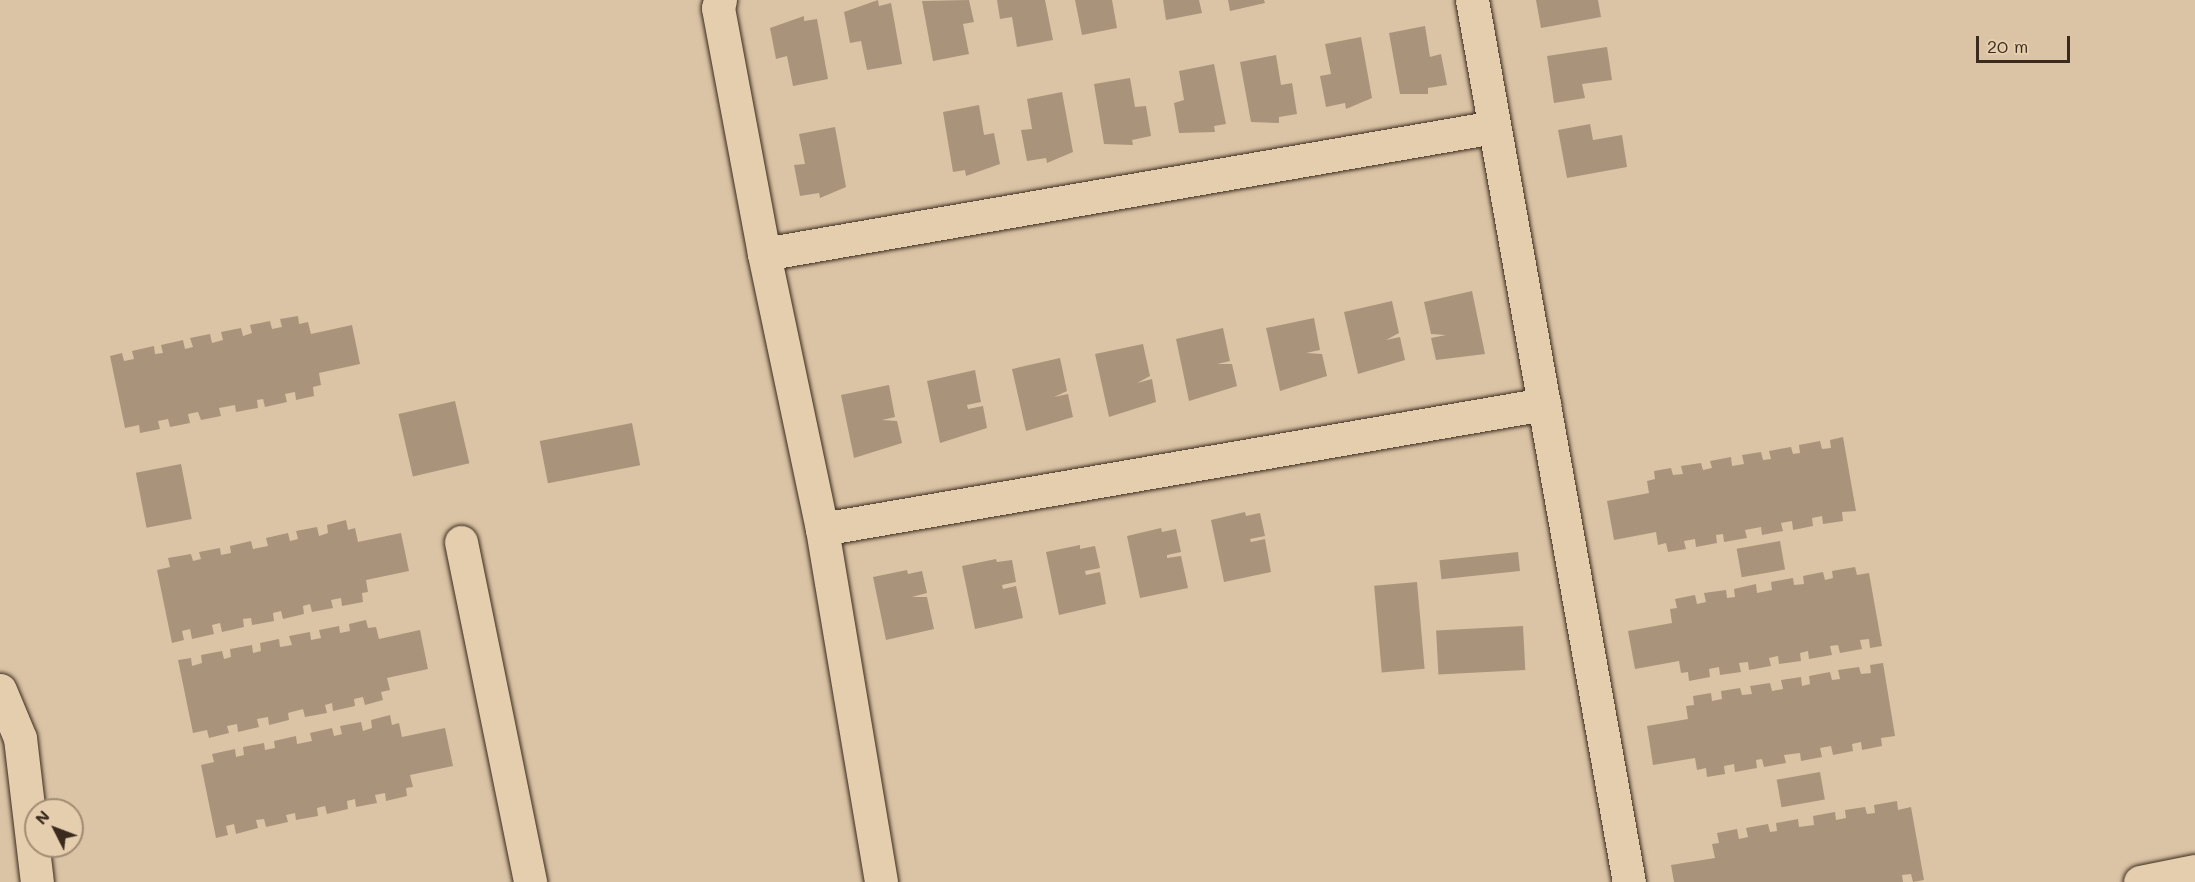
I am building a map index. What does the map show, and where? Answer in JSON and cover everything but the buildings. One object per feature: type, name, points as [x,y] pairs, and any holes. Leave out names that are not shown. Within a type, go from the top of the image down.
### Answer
[{"type":"street","points":[[720,0],[718,9],[764,254],[822,529],[880,882]]},
{"type":"street","points":[[1473,0],[1629,882]]},
{"type":"street","points":[[764,254],[1494,127]]},
{"type":"street","points":[[822,529],[1544,404]]},
{"type":"street","points":[[461,542],[530,882]]},
{"type":"street","points":[[0,690],[20,738],[37,882]]},
{"type":"street","points":[[2140,882],[2195,871]]}]
